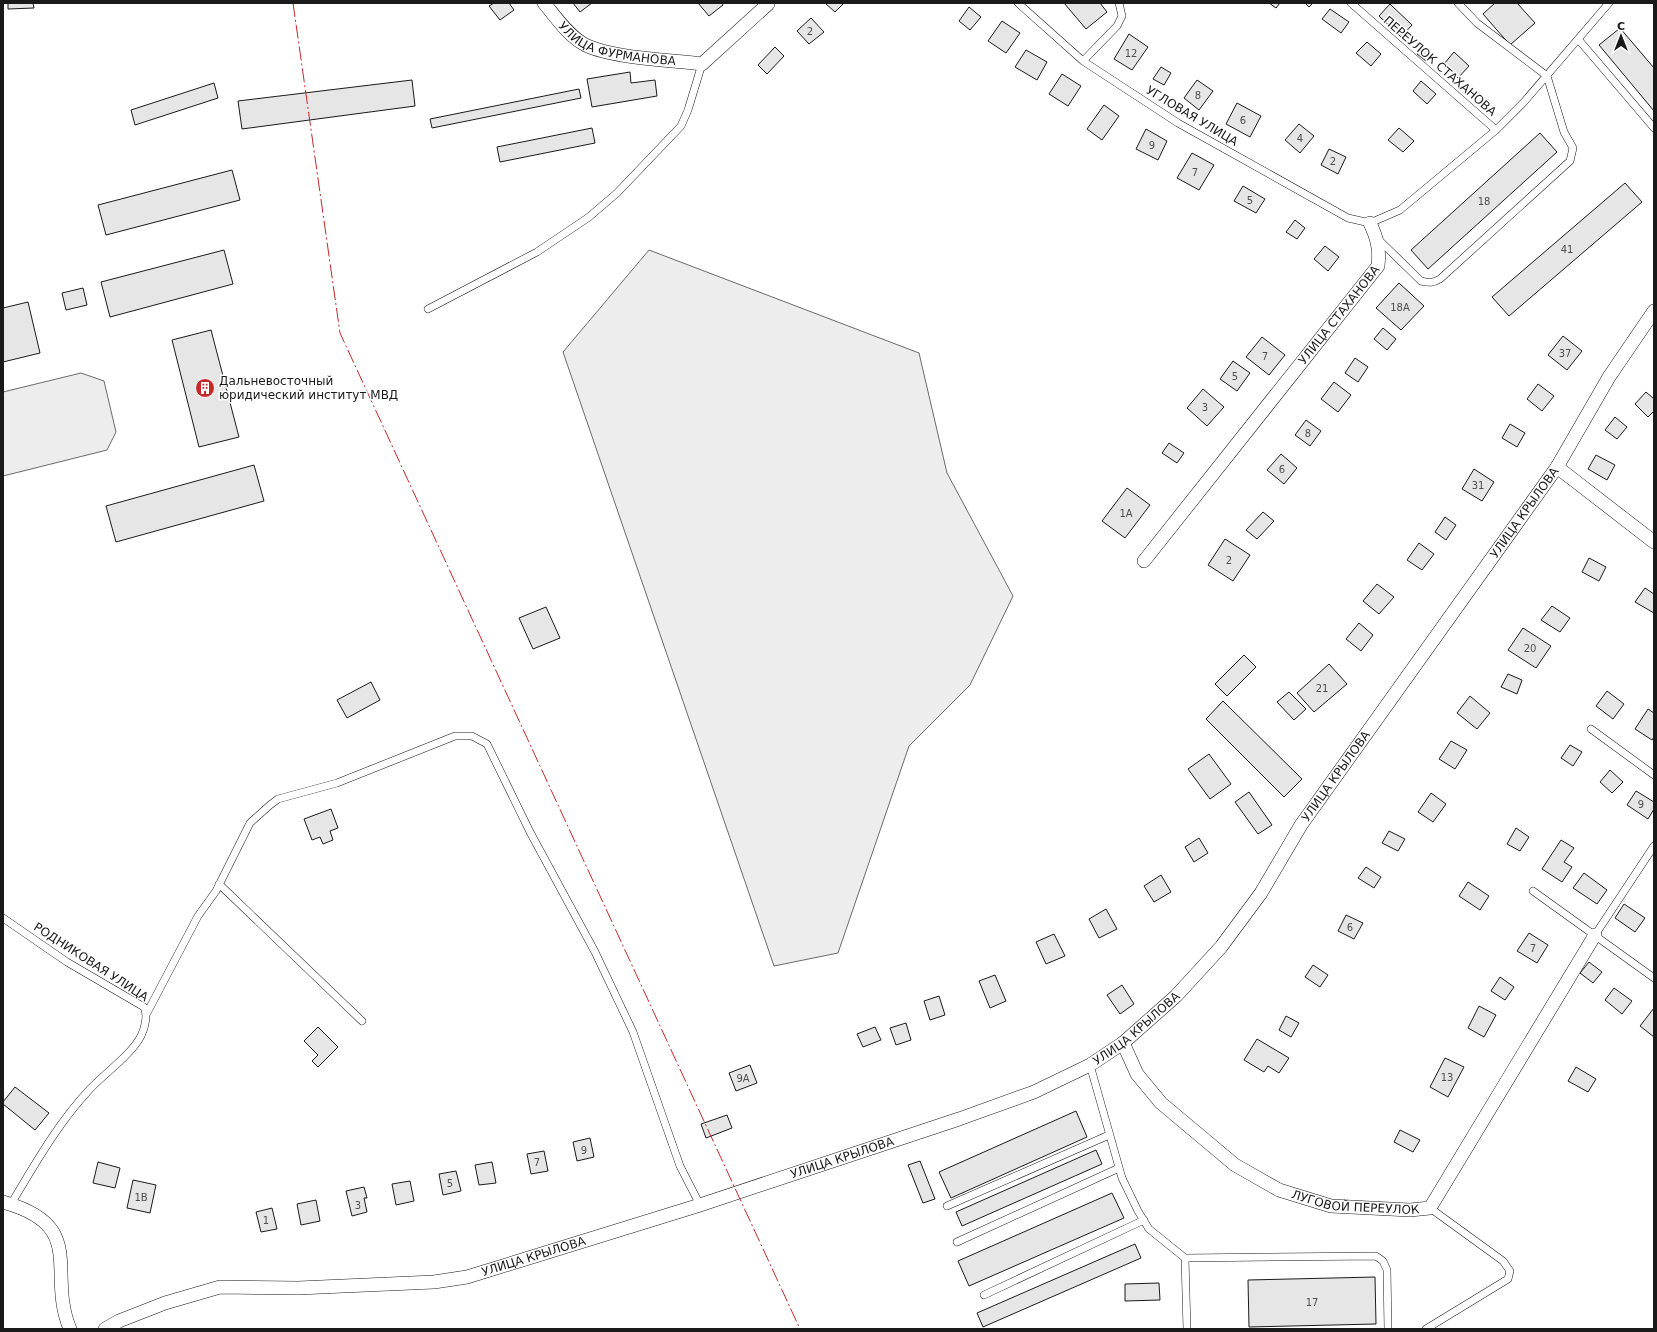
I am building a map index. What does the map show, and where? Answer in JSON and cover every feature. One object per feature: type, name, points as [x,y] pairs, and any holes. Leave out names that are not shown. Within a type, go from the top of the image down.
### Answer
[{"type":"street","name":"УЛИЦА ФУРМАНОВА","points":[[544,3],[560,22],[582,43],[607,52],[702,64]]},
{"type":"street","points":[[702,64],[768,3]]},
{"type":"street","name":"УЛИЦА СТАХАНОВА","points":[[1144,561],[1378,266],[1380,252],[1377,239],[1370,223]]},
{"type":"street","name":"УЛИЦА КРЫЛОВА","points":[[105,1329],[119,1321],[165,1304],[220,1287],[298,1288],[434,1282],[467,1277],[700,1205],[1019,1098],[1090,1065],[1123,1043],[1176,996],[1221,947],[1260,893],[1301,826],[1557,467],[1609,377],[1654,311]]},
{"type":"street","points":[[1557,467],[1654,542]]},
{"type":"street","name":"ЛУГОВОЙ ПЕРЕУЛОК","points":[[1123,1043],[1137,1074],[1161,1103],[1235,1165],[1279,1190],[1331,1206],[1410,1210],[1430,1208],[1595,935]]},
{"type":"street","points":[[7,1203],[29,1210],[44,1222],[59,1243],[62,1263],[62,1302],[64,1314],[70,1329]]},
{"type":"lane","name":"УГЛОВАЯ УЛИЦА","points":[[1018,3],[1083,61],[1178,123],[1348,218],[1370,223]]},
{"type":"lane","points":[[1083,61],[1117,26],[1122,16],[1119,3]]},
{"type":"lane","name":"ПЕРЕУЛОК СТАХАНОВА","points":[[1351,3],[1496,130]]},
{"type":"lane","points":[[1377,239],[1421,281],[1428,283],[1434,282],[1440,279],[1570,161],[1573,148],[1564,132],[1547,76],[1477,22],[1458,3]]},
{"type":"lane","points":[[1370,223],[1400,210],[1496,130],[1547,76],[1608,3]]},
{"type":"lane","points":[[1578,39],[1654,128]]},
{"type":"lane","points":[[428,309],[538,252],[589,217],[617,193],[681,126],[688,110],[702,64]]},
{"type":"lane","points":[[1591,729],[1654,775]]},
{"type":"lane","points":[[147,1013],[198,916],[219,884],[250,823],[270,804],[278,799],[337,783],[455,736],[472,736],[487,744],[530,832],[595,952],[627,1018],[680,1166],[700,1205]]},
{"type":"lane","name":"ЛУГОВОЙ ПЕРЕУЛОК","points":[[1595,935],[1654,846]]},
{"type":"lane","points":[[219,884],[362,1021]]},
{"type":"lane","points":[[1533,891],[1654,978]]},
{"type":"lane","name":"РОДНИКОВАЯ УЛИЦА","points":[[3,918],[67,962],[144,1007],[147,1013],[141,1036],[130,1051],[90,1088],[57,1128],[7,1203]]},
{"type":"lane","points":[[1090,1065],[1122,1178],[1149,1228],[1185,1258],[1376,1256],[1383,1261],[1387,1270],[1388,1329]]},
{"type":"lane","points":[[946,1206],[1109,1135]]},
{"type":"lane","points":[[957,1242],[1119,1168]]},
{"type":"lane","points":[[1426,1329],[1508,1279],[1510,1271],[1503,1261],[1430,1208]]},
{"type":"lane","points":[[984,1295],[1144,1220]]},
{"type":"lane","points":[[1185,1258],[1187,1329]]},
{"type":"shaded area","points":[[649,250],[919,353],[947,473],[1013,596],[970,685],[909,746],[838,953],[774,966],[563,352]]},
{"type":"shaded area","points":[[81,373],[104,381],[116,432],[107,450],[3,476],[3,392]]},
{"type":"building","points":[[8,3],[33,3],[34,8],[8,9]]},
{"type":"building","points":[[494,3],[509,3],[514,10],[500,20],[489,6]]},
{"type":"building","points":[[573,3],[592,3],[580,12]]},
{"type":"building","points":[[698,3],[722,3],[723,5],[709,16]]},
{"type":"building","points":[[825,3],[844,3],[835,12]]},
{"type":"building","points":[[1064,3],[1100,3],[1107,12],[1086,29]]},
{"type":"building","points":[[1269,3],[1280,3],[1276,8]]},
{"type":"building","points":[[1305,3],[1313,3],[1309,7]]},
{"type":"building","points":[[1495,3],[1517,3],[1535,23],[1510,45],[1483,14]]},
{"type":"building","points":[[1390,4],[1412,25],[1401,37],[1379,16]]},
{"type":"building","points":[[969,7],[981,17],[970,30],[959,21]]},
{"type":"building","points":[[1330,9],[1349,22],[1341,33],[1322,19]]},
{"type":"building","points":[[811,18],[824,32],[809,44],[797,31]]},
{"type":"building","points":[[1002,21],[1020,33],[1006,53],[988,41]]},
{"type":"building","points":[[1620,28],[1654,68],[1654,111],[1599,45]]},
{"type":"building","points":[[1129,34],[1148,47],[1132,70],[1114,59]]},
{"type":"building","points":[[1367,42],[1381,54],[1371,66],[1356,53]]},
{"type":"building","points":[[775,47],[784,56],[767,74],[758,65]]},
{"type":"building","points":[[1424,47],[1432,54],[1426,61],[1417,54]]},
{"type":"building","points":[[1026,50],[1047,62],[1037,80],[1015,67]]},
{"type":"building","points":[[1454,52],[1469,66],[1458,78],[1444,64]]},
{"type":"building","points":[[1161,67],[1171,73],[1164,85],[1153,79]]},
{"type":"building","points":[[630,72],[631,83],[655,80],[657,96],[592,107],[587,79]]},
{"type":"building","points":[[1062,74],[1081,86],[1068,106],[1049,94]]},
{"type":"building","points":[[412,80],[415,106],[242,129],[238,101]]},
{"type":"building","points":[[1197,80],[1213,91],[1199,110],[1184,98]]},
{"type":"building","points":[[1421,81],[1436,94],[1427,104],[1413,91]]},
{"type":"building","points":[[214,83],[218,98],[135,125],[131,110]]},
{"type":"building","points":[[579,89],[581,98],[432,128],[430,119]]},
{"type":"building","points":[[1237,103],[1261,116],[1250,137],[1226,124]]},
{"type":"building","points":[[1104,105],[1119,116],[1102,140],[1087,129]]},
{"type":"building","points":[[1299,124],[1314,136],[1300,153],[1285,140]]},
{"type":"building","points":[[592,128],[595,143],[500,162],[497,147]]},
{"type":"building","points":[[1399,128],[1414,141],[1403,152],[1388,140]]},
{"type":"building","points":[[1146,129],[1167,141],[1158,160],[1136,149]]},
{"type":"building","points":[[1540,133],[1557,152],[1428,269],[1411,250]]},
{"type":"building","points":[[1329,149],[1346,157],[1338,174],[1321,165]]},
{"type":"building","points":[[1192,153],[1214,165],[1199,190],[1177,178]]},
{"type":"building","points":[[232,170],[240,200],[106,235],[98,205]]},
{"type":"building","points":[[1625,183],[1642,202],[1509,316],[1492,297]]},
{"type":"building","points":[[1243,186],[1265,199],[1256,213],[1234,201]]},
{"type":"building","points":[[1295,220],[1305,228],[1297,239],[1286,232]]},
{"type":"building","points":[[1325,246],[1339,257],[1328,271],[1314,259]]},
{"type":"building","points":[[224,250],[233,284],[110,317],[101,282]]},
{"type":"building","points":[[1399,283],[1424,306],[1401,330],[1376,308]]},
{"type":"building","points":[[83,288],[87,305],[66,310],[62,293]]},
{"type":"building","points":[[28,302],[40,353],[3,362],[3,308]]},
{"type":"building","points":[[1383,328],[1396,339],[1387,350],[1374,339]]},
{"type":"building","name":"Дальневосточный юридический институт МВД","points":[[211,330],[239,437],[199,447],[172,340]]},
{"type":"building","points":[[1563,336],[1582,351],[1567,370],[1548,355]]},
{"type":"building","points":[[1262,337],[1285,355],[1269,375],[1246,357]]},
{"type":"building","points":[[1355,358],[1368,367],[1358,382],[1345,373]]},
{"type":"building","points":[[1233,361],[1250,373],[1237,391],[1220,379]]},
{"type":"building","points":[[1334,382],[1351,395],[1338,412],[1321,399]]},
{"type":"building","points":[[1538,384],[1554,396],[1542,411],[1527,399]]},
{"type":"building","points":[[1203,389],[1224,407],[1207,426],[1187,408]]},
{"type":"building","points":[[1646,392],[1654,399],[1654,411],[1648,417],[1635,404]]},
{"type":"building","points":[[1615,417],[1627,427],[1617,439],[1605,430]]},
{"type":"building","points":[[1306,420],[1321,431],[1310,446],[1295,435]]},
{"type":"building","points":[[1510,424],[1525,433],[1517,447],[1502,438]]},
{"type":"building","points":[[1169,443],[1184,453],[1177,463],[1162,453]]},
{"type":"building","points":[[1281,454],[1297,468],[1284,484],[1267,470]]},
{"type":"building","points":[[1596,455],[1615,465],[1607,480],[1588,469]]},
{"type":"building","points":[[254,465],[264,501],[116,542],[106,506]]},
{"type":"building","points":[[1474,469],[1494,482],[1482,501],[1462,489]]},
{"type":"building","points":[[1127,488],[1150,505],[1125,538],[1102,521]]},
{"type":"building","points":[[1263,512],[1274,521],[1257,539],[1246,530]]},
{"type":"building","points":[[1445,517],[1456,525],[1446,540],[1435,532]]},
{"type":"building","points":[[1225,539],[1250,555],[1233,581],[1208,565]]},
{"type":"building","points":[[1419,543],[1434,554],[1422,570],[1407,560]]},
{"type":"building","points":[[1589,558],[1606,567],[1599,581],[1582,572]]},
{"type":"building","points":[[1377,584],[1394,597],[1379,614],[1363,601]]},
{"type":"building","points":[[1645,588],[1654,594],[1654,613],[1635,602]]},
{"type":"building","points":[[1552,606],[1570,618],[1560,632],[1541,620]]},
{"type":"building","points":[[546,607],[560,638],[533,649],[519,618]]},
{"type":"building","points":[[1359,623],[1373,635],[1361,651],[1346,639]]},
{"type":"building","points":[[1523,628],[1551,646],[1536,668],[1508,650]]},
{"type":"building","points":[[1244,655],[1256,667],[1227,696],[1215,684]]},
{"type":"building","points":[[1329,664],[1347,684],[1314,712],[1297,693]]},
{"type":"building","points":[[1508,674],[1522,680],[1517,694],[1501,687]]},
{"type":"building","points":[[371,682],[380,700],[347,718],[337,700]]},
{"type":"building","points":[[1607,691],[1624,704],[1613,719],[1596,706]]},
{"type":"building","points":[[1289,692],[1306,709],[1294,720],[1277,702]]},
{"type":"building","points":[[1470,696],[1490,713],[1477,729],[1457,713]]},
{"type":"building","points":[[1223,701],[1302,779],[1284,797],[1206,719]]},
{"type":"building","points":[[1648,709],[1654,713],[1654,737],[1652,740],[1635,729]]},
{"type":"building","points":[[1451,741],[1467,750],[1455,769],[1439,759]]},
{"type":"building","points":[[1570,745],[1582,752],[1573,766],[1561,758]]},
{"type":"building","points":[[1209,754],[1231,784],[1210,799],[1188,769]]},
{"type":"building","points":[[1610,770],[1623,782],[1612,793],[1600,782]]},
{"type":"building","points":[[1636,791],[1654,802],[1654,809],[1648,819],[1627,805]]},
{"type":"building","points":[[1249,792],[1272,825],[1258,834],[1235,802]]},
{"type":"building","points":[[1431,793],[1446,804],[1433,822],[1418,812]]},
{"type":"building","points":[[331,809],[338,828],[330,831],[333,840],[323,844],[320,837],[312,840],[304,819]]},
{"type":"building","points":[[1516,828],[1529,837],[1520,851],[1507,844]]},
{"type":"building","points":[[1389,831],[1405,839],[1398,851],[1382,843]]},
{"type":"building","points":[[1199,838],[1208,853],[1194,862],[1185,847]]},
{"type":"building","points":[[1561,840],[1574,848],[1564,862],[1572,867],[1562,882],[1542,869]]},
{"type":"building","points":[[1366,867],[1381,877],[1374,888],[1358,878]]},
{"type":"building","points":[[1584,873],[1607,890],[1597,904],[1573,888]]},
{"type":"building","points":[[1161,875],[1171,892],[1154,902],[1144,886]]},
{"type":"building","points":[[1468,882],[1489,896],[1480,910],[1459,896]]},
{"type":"building","points":[[1624,904],[1645,918],[1635,932],[1615,918]]},
{"type":"building","points":[[1106,909],[1117,929],[1099,938],[1089,919]]},
{"type":"building","points":[[1346,915],[1363,923],[1354,939],[1338,931]]},
{"type":"building","points":[[1529,933],[1548,945],[1537,963],[1517,951]]},
{"type":"building","points":[[1054,934],[1065,956],[1046,964],[1036,942]]},
{"type":"building","points":[[1589,962],[1602,972],[1593,983],[1580,973]]},
{"type":"building","points":[[1313,965],[1328,975],[1320,987],[1305,977]]},
{"type":"building","points":[[995,975],[1006,1001],[990,1008],[979,981]]},
{"type":"building","points":[[1500,977],[1514,987],[1505,1000],[1491,991]]},
{"type":"building","points":[[1122,985],[1134,1004],[1120,1014],[1107,995]]},
{"type":"building","points":[[1614,988],[1632,1001],[1622,1014],[1605,1000]]},
{"type":"building","points":[[939,996],[945,1015],[930,1020],[924,1001]]},
{"type":"building","points":[[1479,1006],[1496,1015],[1484,1037],[1468,1028]]},
{"type":"building","points":[[1654,1008],[1654,1037],[1640,1026]]},
{"type":"building","points":[[1286,1016],[1299,1023],[1291,1037],[1279,1030]]},
{"type":"building","points":[[906,1023],[911,1040],[896,1045],[890,1028]]},
{"type":"building","points":[[318,1027],[338,1047],[318,1067],[312,1061],[318,1055],[304,1041]]},
{"type":"building","points":[[875,1027],[881,1040],[863,1047],[857,1034]]},
{"type":"building","points":[[1257,1039],[1289,1058],[1279,1073],[1268,1066],[1264,1072],[1244,1060]]},
{"type":"building","points":[[1445,1058],[1464,1067],[1448,1097],[1430,1087]]},
{"type":"building","points":[[750,1065],[757,1083],[736,1091],[729,1073]]},
{"type":"building","points":[[1576,1067],[1596,1079],[1588,1092],[1568,1081]]},
{"type":"building","points":[[15,1087],[49,1113],[35,1130],[3,1104]]},
{"type":"building","points":[[1076,1111],[1087,1137],[951,1198],[939,1172]]},
{"type":"building","points":[[727,1115],[732,1128],[706,1138],[701,1124]]},
{"type":"building","points":[[1400,1130],[1420,1140],[1413,1152],[1394,1142]]},
{"type":"building","points":[[590,1138],[594,1157],[577,1161],[573,1142]]},
{"type":"building","points":[[1096,1150],[1102,1164],[962,1226],[956,1212]]},
{"type":"building","points":[[544,1151],[548,1171],[531,1174],[527,1154]]},
{"type":"building","points":[[920,1161],[935,1199],[923,1203],[908,1165]]},
{"type":"building","points":[[98,1162],[120,1168],[115,1188],[93,1183]]},
{"type":"building","points":[[492,1162],[496,1183],[479,1185],[475,1165]]},
{"type":"building","points":[[456,1171],[461,1191],[443,1195],[439,1174]]},
{"type":"building","points":[[133,1180],[156,1185],[150,1213],[127,1208]]},
{"type":"building","points":[[410,1181],[414,1201],[396,1205],[392,1184]]},
{"type":"building","points":[[364,1187],[367,1198],[364,1198],[367,1212],[352,1216],[346,1191]]},
{"type":"building","points":[[1112,1193],[1124,1218],[969,1286],[958,1261]]},
{"type":"building","points":[[316,1200],[320,1221],[301,1225],[297,1204]]},
{"type":"building","points":[[272,1208],[277,1229],[261,1232],[256,1212]]},
{"type":"building","points":[[1135,1244],[1141,1258],[983,1327],[977,1313]]},
{"type":"building","points":[[1375,1277],[1376,1324],[1249,1327],[1248,1280]]},
{"type":"building","points":[[1159,1283],[1160,1300],[1125,1301],[1125,1284]]},
{"type":"power","points":[[293,3],[340,333],[800,1329]]},
{"type":"place","name":"Дальневосточный юридический институт МВД","points":[[205,388]]}]
